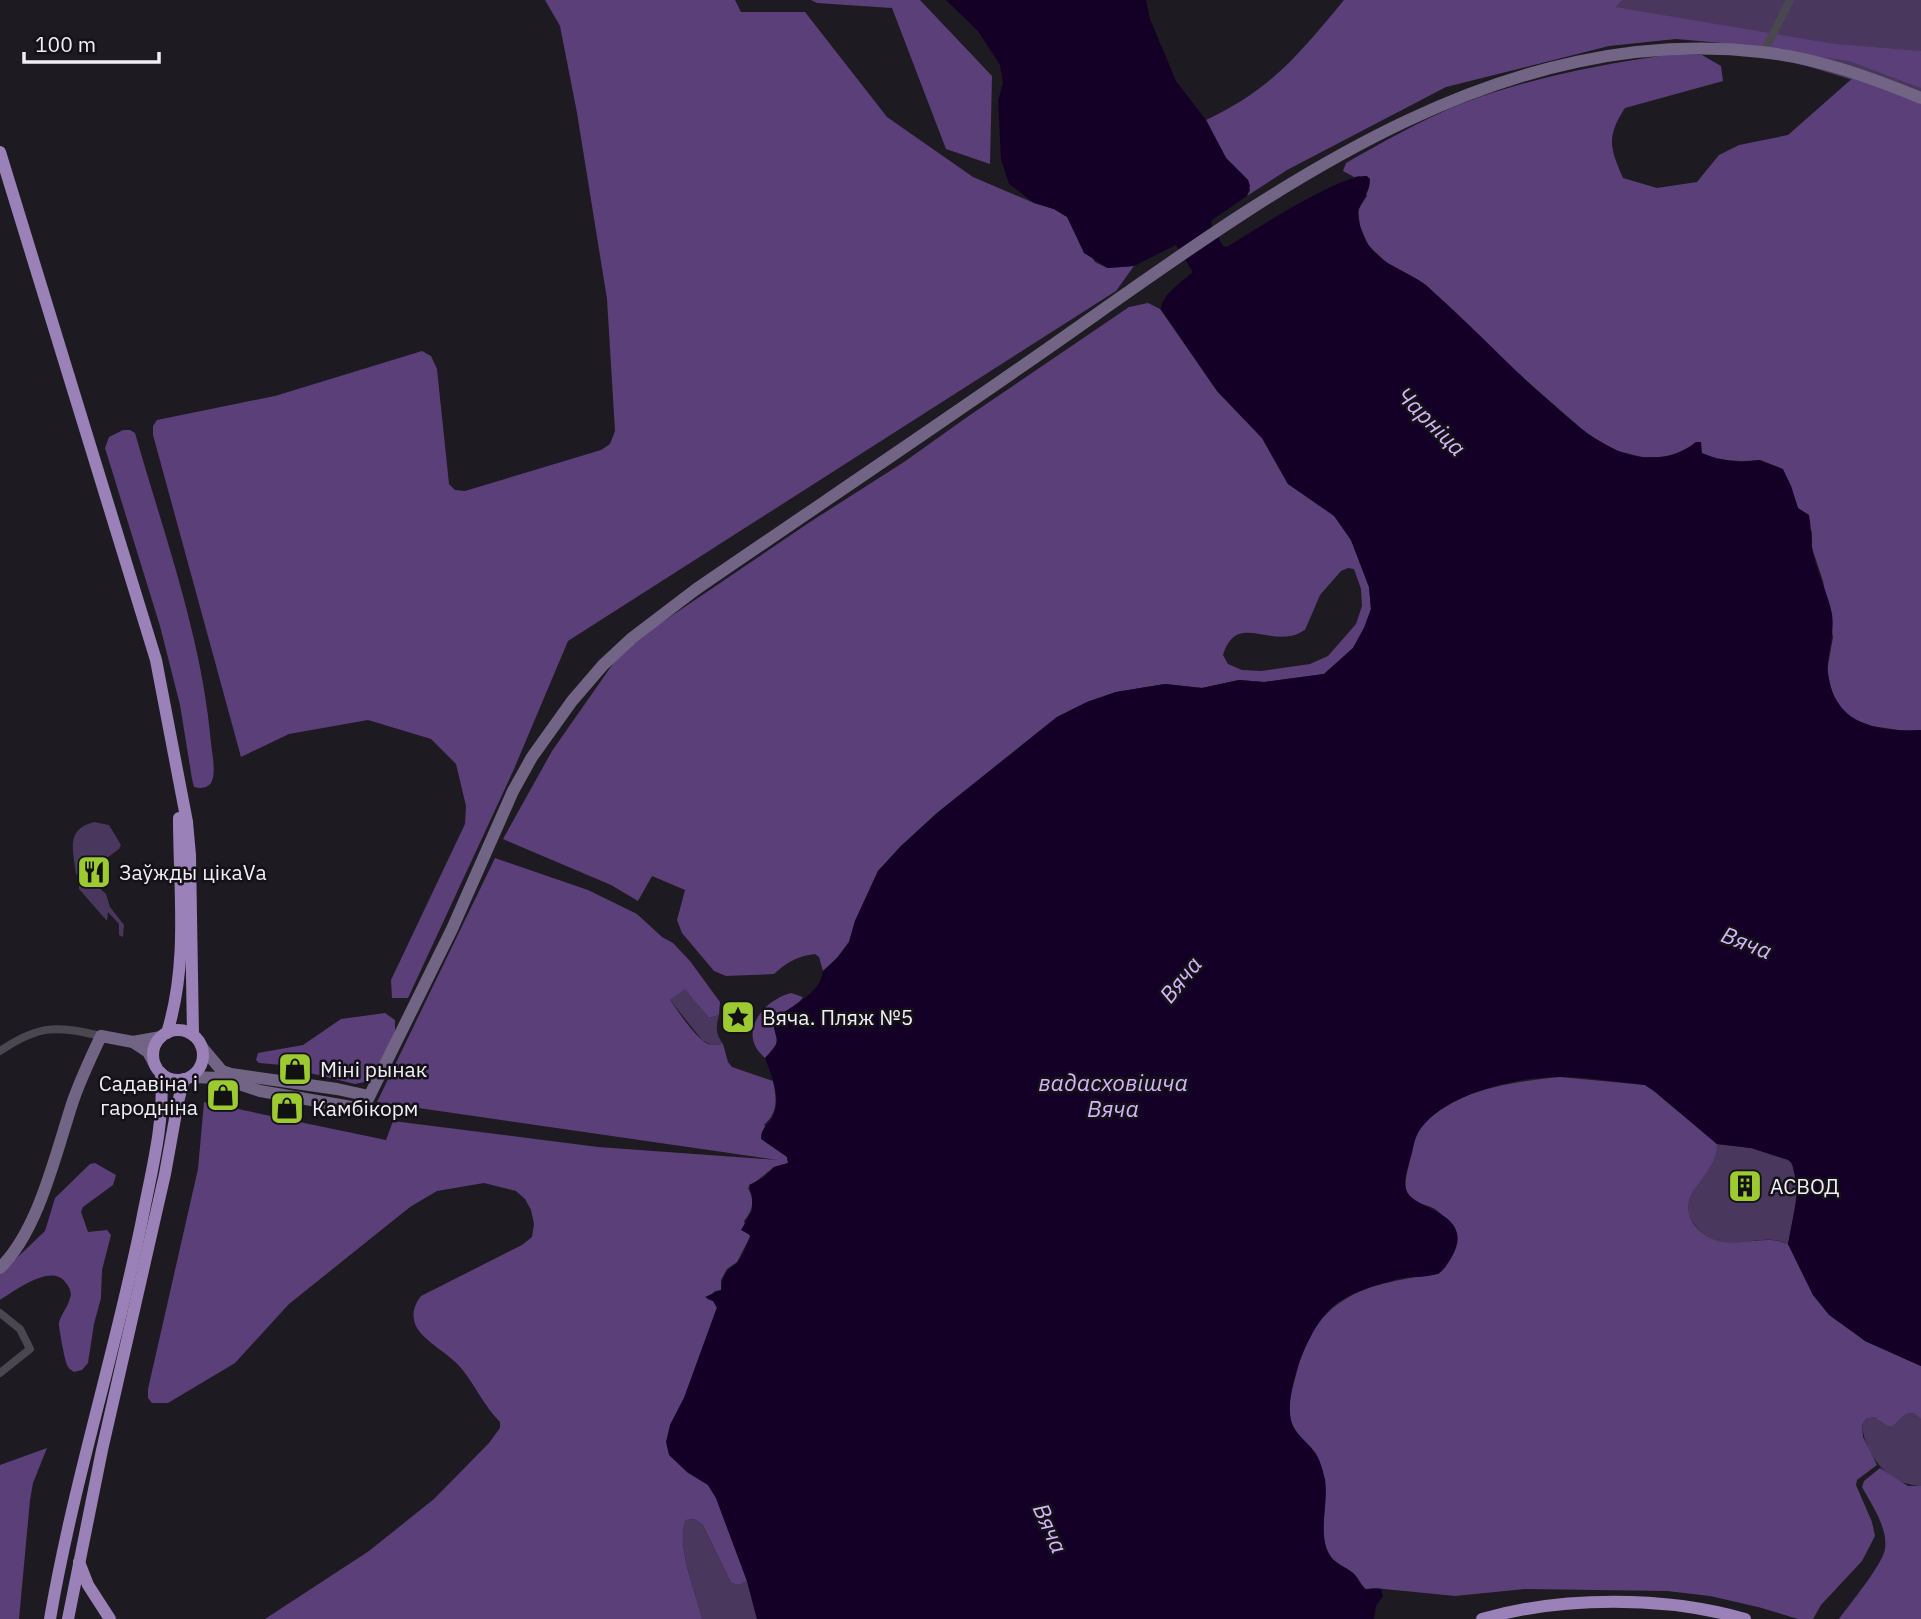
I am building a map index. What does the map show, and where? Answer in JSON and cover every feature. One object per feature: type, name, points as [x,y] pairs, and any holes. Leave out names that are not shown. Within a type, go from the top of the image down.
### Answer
[{"type":"main road","points":[[0,152],[156,660],[187,822],[193,1035],[201,1046],[202,1060],[200,1067],[187,1078],[172,1079],[159,1070]]},
{"type":"main road","points":[[50,1619],[65,1540],[137,1242],[162,1107],[159,1070],[153,1051],[164,1035],[179,982],[182,947],[181,796]]},
{"type":"main road","points":[[164,1035],[176,1030],[193,1035]]},
{"type":"main road","points":[[68,1619],[187,1078]]},
{"type":"main road","points":[[79,1562],[88,1585],[110,1619]]},
{"type":"main road","points":[[1482,1619],[1547,1606],[1619,1603],[1679,1606],[1745,1619]]},
{"type":"street","points":[[1764,52],[1790,0]]},
{"type":"street","points":[[187,1078],[221,1078],[260,1091],[363,1109],[452,929],[513,791],[532,757],[556,723],[603,665],[632,638],[695,590],[1171,261],[1224,225],[1385,130],[1480,89],[1611,55],[1658,49],[1698,48],[1764,52],[1860,73],[1921,98]]},
{"type":"street","points":[[0,1051],[31,1033],[50,1028],[72,1029],[133,1042],[164,1035]]},
{"type":"street","points":[[0,1268],[15,1251],[29,1227],[75,1096],[100,1036]]},
{"type":"street","points":[[133,1042],[148,1052],[159,1070]]},
{"type":"street","points":[[201,1046],[222,1071],[231,1074],[369,1096]]},
{"type":"street","points":[[0,1313],[20,1329],[30,1349],[0,1373]]},
{"type":"shaded area","points":[[545,0],[735,0],[741,12],[805,12],[887,117],[973,177],[1054,209],[1067,217],[1095,262],[1107,268],[1134,266],[1116,291],[568,641],[514,769],[408,998],[392,998],[391,980],[465,824],[466,806],[456,764],[431,739],[368,720],[289,734],[241,757],[153,435],[153,426],[157,420],[275,396],[422,351],[431,356],[437,369],[449,484],[455,490],[465,491],[601,450],[610,444],[615,431],[607,299],[560,26]]},
{"type":"shaded area","points":[[811,0],[920,0],[992,76],[990,164],[946,149],[892,8],[817,3]]},
{"type":"shaded area","points":[[1344,0],[1623,0],[1615,7],[1835,44],[1921,51],[1921,88],[1849,61],[1722,43],[1676,39],[1609,46],[1446,87],[1287,170],[1247,196],[1250,191],[1248,180],[1226,158],[1206,120],[1267,83],[1313,37]]},
{"type":"shaded area","points":[[1623,0],[1921,0],[1921,101],[1614,7]]},
{"type":"shaded area","points":[[1666,55],[1702,55],[1721,66],[1723,81],[1625,108],[1615,127],[1612,143],[1623,178],[1657,188],[1697,182],[1719,155],[1739,145],[1788,135],[1855,76],[1921,103],[1921,730],[1905,731],[1872,726],[1848,717],[1833,696],[1827,671],[1833,637],[1823,581],[1812,548],[1812,532],[1798,509],[1791,486],[1760,460],[1730,460],[1708,456],[1701,453],[1700,442],[1667,457],[1642,457],[1618,451],[1590,436],[1508,365],[1426,285],[1387,263],[1368,245],[1360,226],[1358,210],[1367,196],[1360,176],[1354,177],[1343,171],[1346,163],[1374,147],[1431,117],[1511,87],[1614,63]]},
{"type":"shaded area","points":[[1148,303],[1160,309],[1217,391],[1262,438],[1288,484],[1334,515],[1351,540],[1369,587],[1371,609],[1353,648],[1324,674],[1264,682],[1239,680],[1202,688],[1165,684],[1116,692],[1087,702],[1057,717],[937,813],[901,846],[878,871],[855,921],[849,942],[823,971],[819,957],[815,954],[793,960],[774,974],[726,976],[714,971],[682,933],[677,920],[685,890],[652,876],[638,901],[611,885],[503,839],[552,751],[624,648],[904,462],[1129,307]],"holes":[[[1354,569],[1361,589],[1362,606],[1356,624],[1328,656],[1310,664],[1261,671],[1242,670],[1228,664],[1223,655],[1228,643],[1235,636],[1250,633],[1280,637],[1296,635],[1305,630],[1320,595],[1341,571]]]},
{"type":"shaded area","points":[[123,430],[135,433],[191,625],[206,703],[214,772],[212,781],[204,787],[194,787],[180,705],[160,626],[105,448],[109,437]]},
{"type":"shaded area","points":[[94,822],[109,825],[121,845],[95,867],[88,863],[76,875],[73,850],[75,836],[78,830]]},
{"type":"shaded area","points":[[495,858],[588,890],[637,914],[662,937],[673,943],[690,961],[720,1002],[719,1015],[709,1018],[685,989],[670,1000],[689,1026],[706,1043],[723,1044],[732,1067],[773,1081],[775,1105],[772,1116],[764,1125],[787,1157],[788,1163],[774,1167],[748,1188],[752,1205],[744,1221],[750,1237],[737,1262],[727,1269],[721,1280],[721,1290],[715,1291],[707,1299],[713,1301],[717,1307],[684,1398],[670,1425],[687,1472],[708,1485],[716,1498],[747,1581],[739,1585],[731,1583],[703,1525],[694,1519],[686,1520],[683,1542],[702,1619],[265,1619],[369,1551],[434,1499],[489,1443],[500,1428],[500,1422],[461,1368],[419,1332],[414,1322],[414,1310],[421,1296],[522,1245],[532,1237],[534,1224],[525,1199],[516,1191],[484,1183],[437,1191],[410,1207],[289,1304],[235,1363],[168,1403],[152,1403],[148,1398],[148,1389],[198,1169],[204,1102],[386,1140],[393,1121],[598,1147],[778,1160],[377,1102]]},
{"type":"shaded area","points":[[79,879],[88,889],[96,885],[106,894],[110,907],[124,925],[123,937],[119,935],[119,924],[108,912],[107,921],[79,889]]},
{"type":"shaded area","points":[[685,988],[709,1018],[719,1015],[717,1030],[723,1044],[711,1045],[702,1040],[670,1000]]},
{"type":"shaded area","points":[[791,993],[803,997],[797,1005],[773,1020],[777,1036],[776,1048],[765,1058],[753,1039],[757,1019],[771,1003]]},
{"type":"shaded area","points":[[385,1013],[395,1020],[395,1031],[375,1077],[365,1082],[355,1084],[310,1073],[308,1061],[287,1059],[282,1065],[259,1063],[256,1060],[258,1053],[303,1045],[341,1019]]},
{"type":"shaded area","points":[[1560,1077],[1645,1085],[1654,1091],[1717,1144],[1710,1167],[1690,1197],[1688,1208],[1691,1219],[1700,1231],[1721,1242],[1766,1240],[1788,1244],[1813,1295],[1865,1341],[1921,1366],[1921,1419],[1913,1413],[1906,1414],[1893,1426],[1887,1426],[1874,1417],[1866,1419],[1862,1425],[1863,1437],[1877,1465],[1857,1480],[1856,1485],[1875,1536],[1862,1561],[1821,1605],[1813,1619],[1798,1619],[1710,1596],[1667,1591],[1525,1589],[1455,1596],[1366,1589],[1353,1573],[1331,1557],[1327,1549],[1324,1539],[1325,1488],[1322,1469],[1317,1456],[1297,1432],[1290,1418],[1292,1391],[1306,1345],[1332,1309],[1349,1297],[1390,1282],[1439,1274],[1450,1221],[1435,1209],[1411,1198],[1405,1185],[1415,1141],[1429,1119],[1444,1107],[1482,1091],[1502,1085]]},
{"type":"shaded area","points":[[1717,1144],[1751,1148],[1788,1159],[1793,1167],[1797,1188],[1788,1244],[1774,1240],[1725,1243],[1713,1240],[1690,1218],[1687,1210],[1689,1201],[1711,1163]]},
{"type":"shaded area","points":[[95,1163],[116,1175],[113,1185],[83,1207],[81,1212],[88,1232],[107,1230],[111,1235],[102,1270],[101,1298],[88,1363],[82,1370],[74,1372],[66,1362],[59,1325],[71,1296],[66,1283],[60,1277],[43,1277],[0,1300],[0,1274],[45,1231],[55,1198],[90,1164]]},
{"type":"shaded area","points":[[1913,1413],[1921,1419],[1921,1486],[1899,1480],[1881,1467],[1868,1447],[1862,1425],[1866,1419],[1874,1417],[1887,1426],[1893,1426],[1906,1414]]},
{"type":"shaded area","points":[[47,1448],[33,1483],[30,1500],[19,1619],[0,1619],[0,1465]]},
{"type":"shaded area","points":[[1880,1468],[1908,1486],[1921,1486],[1921,1619],[1839,1619],[1872,1574],[1885,1549],[1882,1525],[1862,1487],[1864,1481]]},
{"type":"shaded area","points":[[694,1519],[703,1525],[731,1583],[739,1585],[747,1581],[757,1619],[702,1619],[683,1542],[686,1520]]},
{"type":"water","name":"вадасховішча Вяча","points":[[946,0],[1146,0],[1150,19],[1176,81],[1206,120],[1226,158],[1248,180],[1250,186],[1247,196],[1212,220],[1211,224],[1223,246],[1227,247],[1318,193],[1354,178],[1367,176],[1370,184],[1358,217],[1364,236],[1374,252],[1428,287],[1533,386],[1589,434],[1616,450],[1637,456],[1668,456],[1701,442],[1702,453],[1717,459],[1740,462],[1760,460],[1783,469],[1798,508],[1809,515],[1814,556],[1832,614],[1828,673],[1839,704],[1860,722],[1874,727],[1921,730],[1921,1366],[1865,1341],[1829,1315],[1813,1295],[1788,1244],[1798,1191],[1792,1163],[1788,1160],[1751,1148],[1717,1144],[1645,1085],[1561,1077],[1505,1083],[1448,1105],[1421,1128],[1415,1140],[1405,1185],[1411,1197],[1443,1216],[1452,1224],[1457,1234],[1456,1248],[1446,1267],[1435,1275],[1402,1278],[1374,1286],[1337,1303],[1314,1331],[1293,1382],[1290,1414],[1293,1426],[1316,1454],[1325,1479],[1324,1539],[1327,1549],[1331,1557],[1353,1573],[1365,1589],[1381,1589],[1383,1596],[1376,1606],[1374,1619],[757,1619],[747,1581],[716,1498],[708,1485],[687,1472],[669,1455],[666,1442],[670,1425],[684,1398],[717,1308],[713,1301],[705,1297],[721,1290],[725,1274],[739,1260],[750,1237],[741,1230],[752,1211],[749,1185],[763,1178],[774,1167],[788,1163],[787,1157],[761,1139],[762,1131],[776,1107],[774,1086],[765,1058],[775,1047],[777,1040],[773,1020],[804,999],[817,986],[823,971],[849,942],[855,921],[878,871],[901,846],[937,813],[1057,717],[1087,702],[1116,692],[1165,684],[1202,688],[1239,680],[1264,682],[1324,674],[1353,648],[1371,609],[1369,587],[1351,540],[1334,516],[1288,484],[1262,438],[1217,391],[1161,309],[1169,293],[1193,272],[1176,245],[1134,266],[1108,268],[1084,253],[1067,217],[1054,209],[1034,203],[1009,184],[1001,159],[998,101],[1003,83],[1000,65],[978,31]]},
{"type":"place","name":"Заўжды цікаVа","points":[[94,872]]},
{"type":"place","name":"Вяча. Пляж №5","points":[[738,1017]]},
{"type":"place","name":"Міні рынак","points":[[295,1069]]},
{"type":"place","name":"Садавіна і гародніна","points":[[223,1095]]},
{"type":"place","name":"Камбікорм","points":[[287,1108]]},
{"type":"place","name":"АСВОД","points":[[1745,1186]]},
{"type":"water label","name":"Чарніца","points":[[1432,421]]},
{"type":"water label","name":"Вяча","points":[[1747,942]]},
{"type":"water label","name":"Вяча","points":[[1180,979]]},
{"type":"water label","name":"Вяча","points":[[1051,1528]]}]
